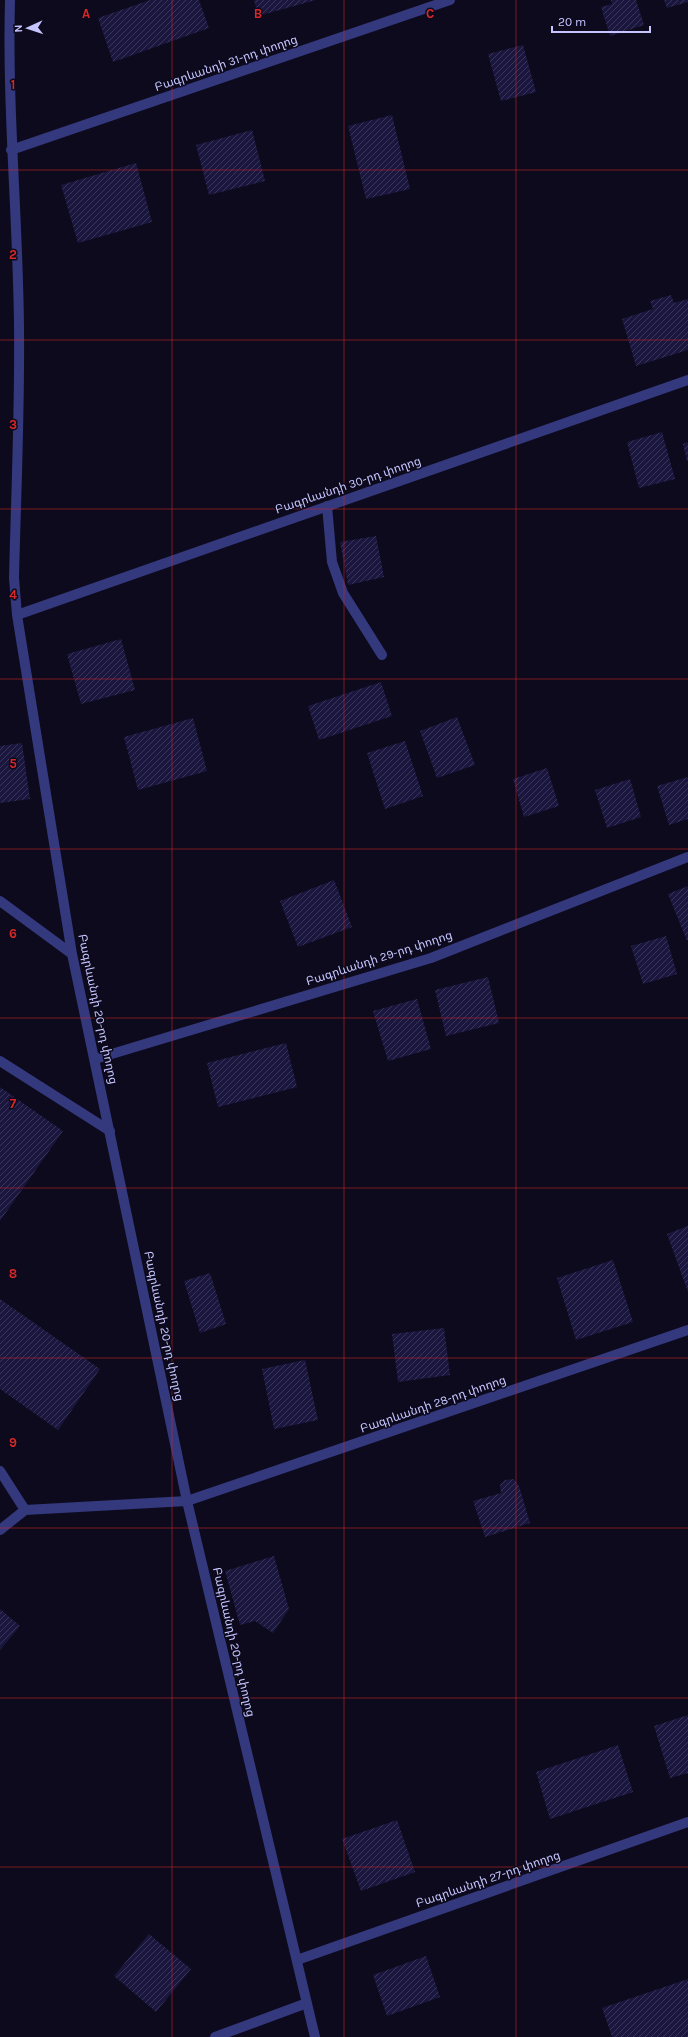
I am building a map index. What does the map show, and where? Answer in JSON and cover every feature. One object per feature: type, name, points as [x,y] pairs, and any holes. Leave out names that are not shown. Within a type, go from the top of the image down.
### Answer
[{"type":"street","name":"Բագրևանդի 20-րդ փողոց","points":[[10,0],[9,47],[11,150],[19,327],[14,578],[17,615],[72,954],[187,1501],[315,2037]]},
{"type":"street","name":"Բագրևանդի 31-րդ փողոց","points":[[11,150],[450,0]]},
{"type":"street","name":"Բագրևանդի 30-րդ փողոց","points":[[17,615],[688,380]]},
{"type":"street","points":[[327,506],[332,562],[343,593],[382,656]]},
{"type":"street","name":"Բագրևանդի 29-րդ փողոց","points":[[95,1059],[431,958],[688,857]]},
{"type":"street","points":[[0,901],[72,954]]},
{"type":"street","points":[[0,1061],[110,1131]]},
{"type":"street","name":"Բագրևանդի 28-րդ փողոց","points":[[25,1510],[187,1501],[688,1330]]},
{"type":"street","points":[[0,1471],[25,1510],[0,1530]]},
{"type":"street","name":"Բագրևանդի 27-րդ փողոց","points":[[297,1960],[688,1822]]},
{"type":"street","points":[[215,2037],[307,2003]]},
{"type":"building","points":[[150,0],[199,0],[209,28],[113,62],[98,18]]},
{"type":"building","points":[[254,0],[316,0],[258,16]]},
{"type":"building","points":[[611,0],[636,0],[644,25],[610,36],[601,7],[612,4]]},
{"type":"building","points":[[664,0],[688,0],[688,2],[667,8]]},
{"type":"building","points":[[523,45],[536,92],[501,101],[488,54]]},
{"type":"building","points":[[392,115],[410,189],[366,199],[348,126]]},
{"type":"building","points":[[252,130],[265,181],[209,195],[196,145]]},
{"type":"building","points":[[136,163],[152,222],[78,243],[61,185]]},
{"type":"building","points":[[671,295],[674,303],[688,299],[688,350],[636,366],[622,319],[653,309],[650,301]]},
{"type":"building","points":[[662,432],[675,479],[639,488],[627,442]]},
{"type":"building","points":[[688,442],[688,461],[687,461],[683,444]]},
{"type":"building","points":[[376,536],[384,577],[348,585],[340,542]]},
{"type":"building","points":[[121,639],[135,690],[81,704],[67,654]]},
{"type":"building","points":[[381,682],[392,716],[319,740],[308,706]]},
{"type":"building","points":[[457,717],[475,765],[437,778],[420,731]]},
{"type":"building","points":[[193,718],[207,771],[138,790],[124,737]]},
{"type":"building","points":[[405,741],[423,796],[385,809],[367,753]]},
{"type":"building","points":[[22,743],[30,799],[0,803],[0,746]]},
{"type":"building","points":[[547,768],[559,806],[524,817],[513,779]]},
{"type":"building","points":[[688,777],[688,819],[669,825],[657,786]]},
{"type":"building","points":[[630,779],[641,817],[607,828],[595,790]]},
{"type":"building","points":[[334,880],[352,927],[298,947],[280,901]]},
{"type":"building","points":[[688,886],[688,940],[687,941],[668,894]]},
{"type":"building","points":[[666,936],[677,974],[643,984],[631,946]]},
{"type":"building","points":[[488,977],[499,1023],[446,1036],[435,990]]},
{"type":"building","points":[[417,999],[431,1049],[388,1061],[373,1011]]},
{"type":"building","points":[[286,1043],[297,1087],[218,1107],[207,1063]]},
{"type":"building","points":[[0,1087],[63,1131],[0,1221]]},
{"type":"building","points":[[688,1226],[688,1292],[667,1234]]},
{"type":"building","points":[[613,1260],[633,1322],[576,1340],[557,1278]]},
{"type":"building","points":[[210,1273],[226,1324],[200,1333],[184,1281]]},
{"type":"building","points":[[0,1299],[100,1369],[58,1430],[0,1389]]},
{"type":"building","points":[[444,1328],[450,1375],[398,1382],[392,1334]]},
{"type":"building","points":[[305,1360],[318,1420],[274,1429],[262,1369]]},
{"type":"building","points":[[514,1479],[519,1486],[530,1523],[485,1537],[473,1501],[501,1493],[500,1485],[505,1480]]},
{"type":"building","points":[[274,1556],[289,1609],[273,1633],[255,1621],[240,1625],[225,1571]]},
{"type":"building","points":[[0,1609],[20,1626],[0,1650]]},
{"type":"building","points":[[688,1715],[688,1773],[670,1778],[654,1726]]},
{"type":"building","points":[[618,1745],[633,1792],[550,1819],[536,1772]]},
{"type":"building","points":[[397,1820],[415,1872],[361,1891],[342,1839]]},
{"type":"building","points":[[149,1934],[191,1969],[156,2012],[114,1976]]},
{"type":"building","points":[[426,1956],[440,1997],[387,2016],[373,1975]]},
{"type":"building","points":[[688,1979],[688,2037],[612,2037],[602,2008]]}]
